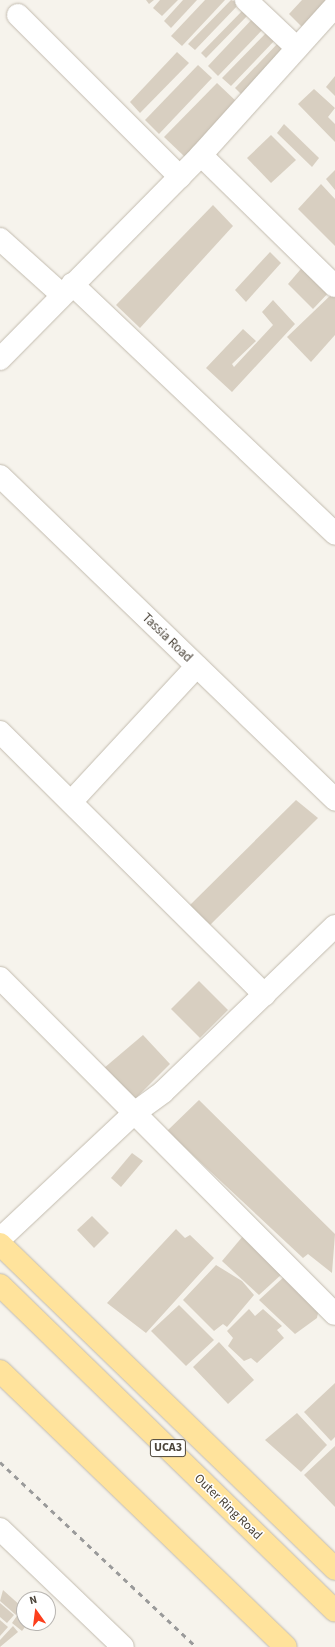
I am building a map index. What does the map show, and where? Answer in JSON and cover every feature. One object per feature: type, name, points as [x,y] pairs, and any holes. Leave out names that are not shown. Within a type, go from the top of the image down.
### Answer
[{"type":"main road","name":"UCA3","points":[[0,1244],[335,1569]]},
{"type":"main road","name":"Outer Ring Road","points":[[0,1285],[335,1611]]},
{"type":"main road","points":[[0,1371],[286,1647]]},
{"type":"street","points":[[246,0],[297,48]]},
{"type":"street","points":[[0,359],[67,289],[180,177],[335,6]]},
{"type":"street","points":[[18,15],[180,177]]},
{"type":"street","points":[[200,155],[335,286]]},
{"type":"street","points":[[0,239],[67,289],[335,534]]},
{"type":"street","name":"Tassia Road","points":[[0,476],[335,800]]},
{"type":"street","points":[[70,802],[197,666]]},
{"type":"street","points":[[0,732],[265,995]]},
{"type":"street","points":[[0,1239],[133,1114],[163,1092],[335,926]]},
{"type":"street","points":[[0,978],[133,1114],[335,1314]]},
{"type":"street","points":[[0,1529],[123,1647]]},
{"type":"building","points":[[146,0],[154,0],[149,4]]},
{"type":"building","points":[[160,0],[178,0],[162,16],[153,8]]},
{"type":"building","points":[[183,0],[197,0],[171,28],[164,21]]},
{"type":"building","points":[[205,0],[225,0],[182,46],[171,36]]},
{"type":"building","points":[[231,0],[240,3],[195,50],[188,44]]},
{"type":"building","points":[[302,0],[335,0],[306,31],[289,14]]},
{"type":"building","points":[[244,9],[249,14],[206,58],[201,53]]},
{"type":"building","points":[[255,16],[266,26],[218,76],[208,66]]},
{"type":"building","points":[[268,31],[276,39],[231,86],[222,78]]},
{"type":"building","points":[[280,41],[290,51],[245,98],[235,88]]},
{"type":"building","points":[[177,52],[189,63],[140,113],[130,102]]},
{"type":"building","points":[[198,65],[212,78],[159,134],[145,120]]},
{"type":"building","points":[[335,76],[335,96],[326,87]]},
{"type":"building","points":[[217,83],[237,102],[185,157],[164,137]]},
{"type":"building","points":[[314,89],[335,108],[328,117],[335,124],[335,142],[298,104]]},
{"type":"building","points":[[284,124],[319,158],[312,167],[277,133]]},
{"type":"building","points":[[271,135],[296,160],[271,183],[247,158]]},
{"type":"building","points":[[335,170],[335,190],[326,179]]},
{"type":"building","points":[[321,184],[335,199],[335,246],[298,209]]},
{"type":"building","points":[[213,205],[233,226],[140,328],[116,305]]},
{"type":"building","points":[[270,252],[281,263],[246,302],[235,290]]},
{"type":"building","points":[[306,263],[332,289],[313,309],[288,284]]},
{"type":"building","points":[[335,291],[335,335],[311,362],[287,337]]},
{"type":"building","points":[[273,300],[295,324],[232,392],[206,368],[243,329],[256,341],[232,364],[234,367],[273,325],[262,312]]},
{"type":"building","points":[[296,800],[318,818],[208,927],[189,906]]},
{"type":"building","points":[[199,981],[228,1010],[200,1038],[171,1009]]},
{"type":"building","points":[[143,1035],[170,1064],[129,1105],[97,1074]]},
{"type":"building","points":[[199,1100],[335,1234],[332,1273],[308,1254],[303,1258],[167,1131]]},
{"type":"building","points":[[132,1153],[143,1161],[121,1187],[111,1178]]},
{"type":"building","points":[[92,1216],[109,1233],[94,1248],[77,1230]]},
{"type":"building","points":[[176,1229],[185,1238],[190,1235],[214,1258],[146,1333],[107,1303]]},
{"type":"building","points":[[243,1236],[283,1273],[259,1295],[222,1261]]},
{"type":"building","points":[[216,1265],[242,1281],[254,1295],[227,1327],[223,1324],[214,1331],[183,1300]]},
{"type":"building","points":[[286,1275],[319,1308],[317,1318],[295,1334],[259,1300]]},
{"type":"building","points":[[179,1305],[214,1340],[186,1366],[151,1331]]},
{"type":"building","points":[[249,1309],[255,1316],[263,1309],[282,1326],[277,1330],[284,1338],[257,1363],[251,1358],[244,1361],[228,1346],[233,1338],[227,1331]]},
{"type":"building","points":[[219,1342],[254,1380],[228,1404],[193,1367]]},
{"type":"building","points":[[335,1383],[335,1437],[331,1441],[304,1412]]},
{"type":"building","points":[[297,1413],[327,1445],[301,1472],[265,1440]]},
{"type":"building","points":[[335,1446],[335,1507],[304,1475]]},
{"type":"building","points":[[3,1590],[16,1602],[16,1615],[0,1601]]},
{"type":"building","points":[[0,1603],[14,1615],[7,1623],[0,1617]]},
{"type":"building","points":[[16,1617],[16,1626],[12,1623]]},
{"type":"building","points":[[0,1620],[8,1627],[0,1636]]},
{"type":"building","points":[[13,1626],[18,1632],[0,1647],[0,1640]]},
{"type":"railway","points":[[0,1462],[196,1647]]}]
